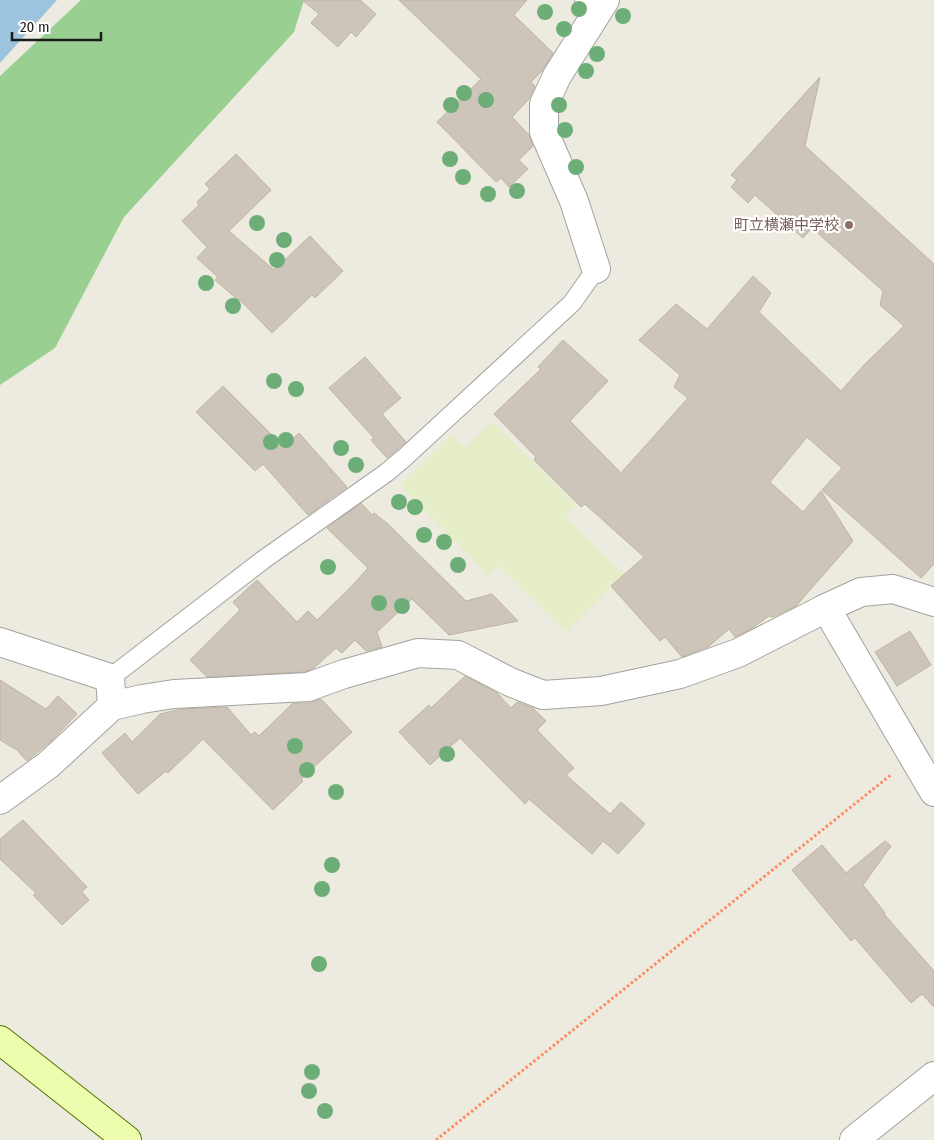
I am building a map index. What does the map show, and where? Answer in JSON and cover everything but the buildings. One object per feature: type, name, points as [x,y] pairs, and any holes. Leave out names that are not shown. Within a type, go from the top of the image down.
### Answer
[{"type":"street","points":[[595,4],[544,104],[544,132],[574,201],[596,269]]},
{"type":"street","points":[[0,800],[48,765],[112,706],[174,694],[308,687],[344,674],[418,654],[458,655],[510,682],[543,695],[601,691],[680,674],[738,654],[861,592],[893,589],[934,602]]},
{"type":"street","points":[[826,608],[934,792]]},
{"type":"street","points":[[0,642],[110,678],[112,706]]},
{"type":"street","points":[[0,1040],[127,1140]]},
{"type":"street","points":[[854,1140],[934,1076]]},
{"type":"lane","points":[[110,678],[263,560],[386,473],[404,458],[572,303],[596,269]]},
{"type":"path","points":[[436,1140],[912,757]]},
{"type":"green space","points":[[81,0],[304,0],[294,32],[124,217],[55,348],[0,385],[0,76]]},
{"type":"green space","points":[[492,421],[576,505],[565,516],[624,575],[566,632],[498,565],[488,575],[400,486],[451,435],[465,448]]},
{"type":"water","points":[[0,0],[57,0],[0,63]]},
{"type":"place","name":"町立横瀬中学校","points":[[849,225]]}]
